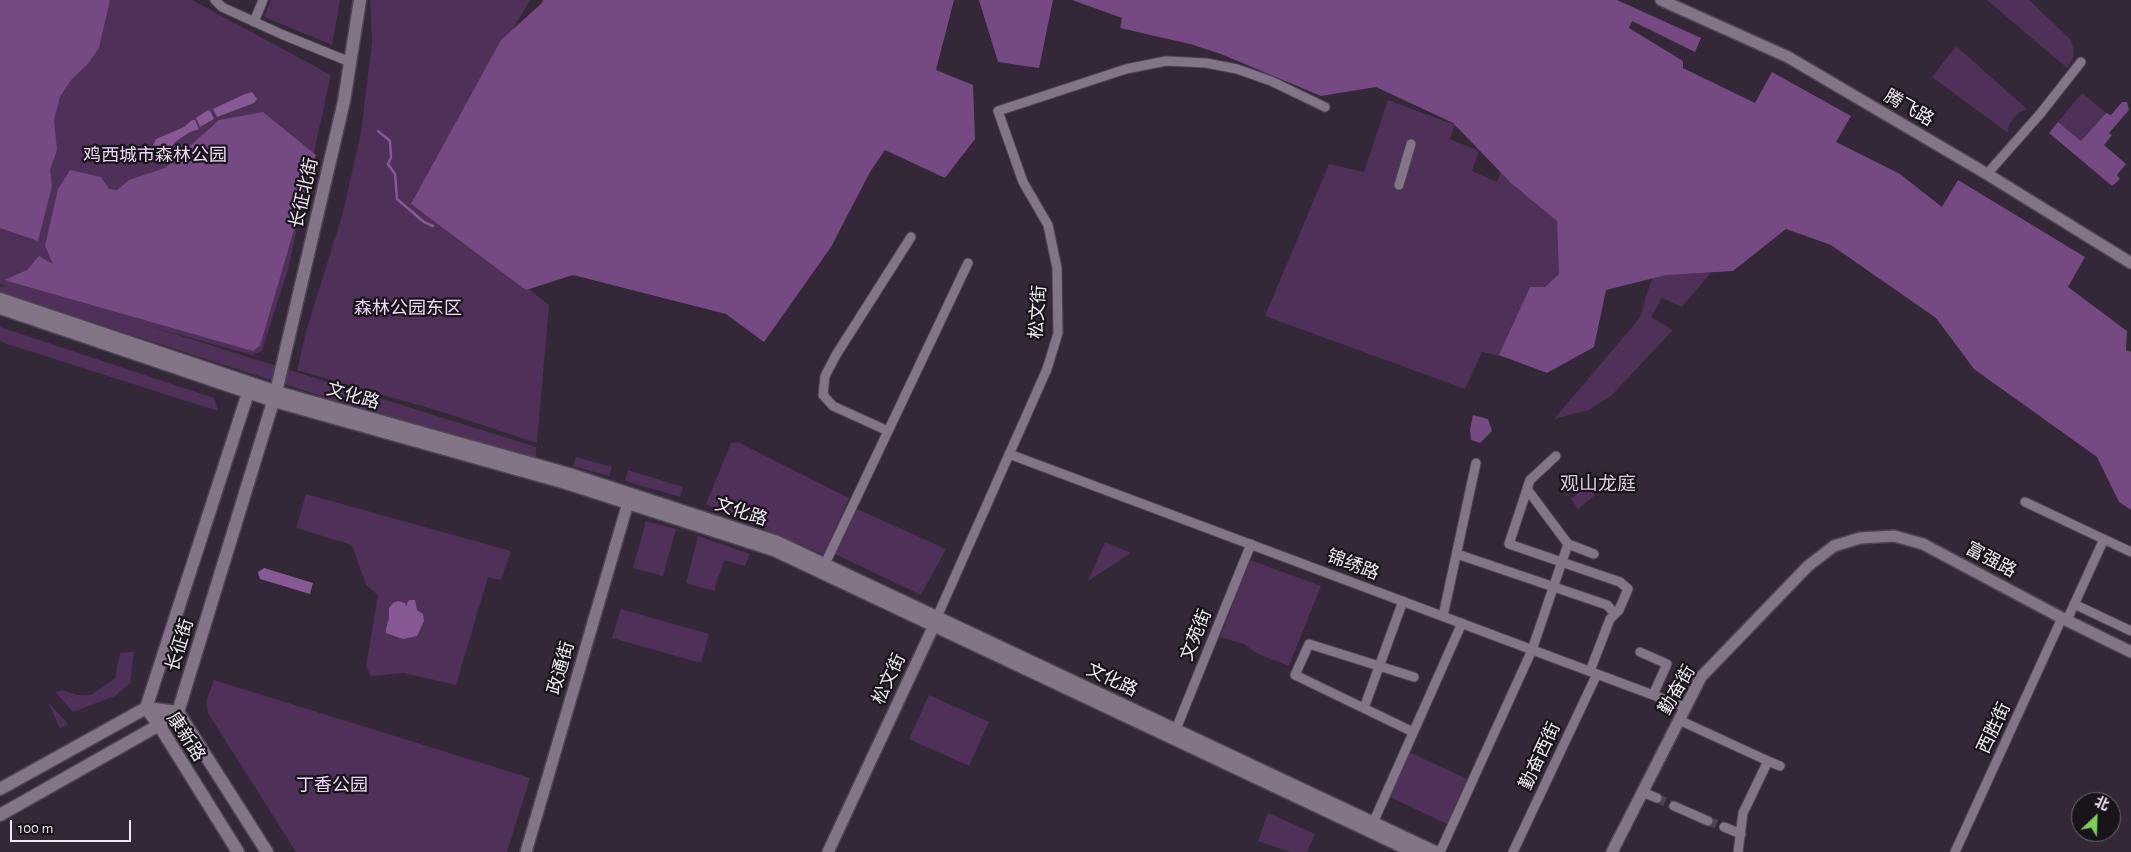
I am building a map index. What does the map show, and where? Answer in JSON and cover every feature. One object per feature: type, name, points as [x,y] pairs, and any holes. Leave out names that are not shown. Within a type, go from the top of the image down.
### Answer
[{"type":"main road","name":"长征北街","points":[[275,397],[342,110],[360,0]]},
{"type":"main road","name":"文化路","points":[[0,299],[275,397],[569,474],[629,499],[823,568],[1174,734],[1414,852]]},
{"type":"main road","name":"文化路","points":[[0,308],[248,393],[275,397]]},
{"type":"main road","name":"长征街","points":[[146,708],[248,393]]},
{"type":"main road","name":"长征街","points":[[178,712],[275,397]]},
{"type":"main road","name":"康新路","points":[[146,708],[178,712],[267,852]]},
{"type":"main road","name":"康新路","points":[[146,708],[238,852]]},
{"type":"main road","points":[[0,789],[146,708]]},
{"type":"main road","points":[[0,815],[159,726],[178,712]]},
{"type":"main road","name":"文化路","points":[[1174,734],[1436,852]]},
{"type":"street","points":[[215,0],[222,7],[254,22],[350,62]]},
{"type":"street","points":[[254,22],[263,0]]},
{"type":"street","name":"腾飞路","points":[[1661,0],[1788,57],[1987,174],[2131,263]]},
{"type":"street","name":"松文街","points":[[828,852],[935,621],[1047,369],[1058,333],[1057,268],[1048,225],[1023,182],[998,111],[1126,69],[1166,61],[1206,63],[1236,69],[1271,81],[1325,107]]},
{"type":"street","points":[[1987,174],[2040,114],[2081,62]]},
{"type":"street","points":[[1399,185],[1411,144]]},
{"type":"street","points":[[888,431],[833,406],[823,395],[825,376],[836,355],[912,236]]},
{"type":"street","points":[[823,568],[968,263]]},
{"type":"street","name":"锦绣路","points":[[1009,454],[1685,707]]},
{"type":"street","points":[[1556,456],[1530,480],[1509,544],[1560,562]]},
{"type":"street","points":[[1443,616],[1476,463]]},
{"type":"street","points":[[1527,490],[1568,544],[1594,554]]},
{"type":"street","name":"政通街","points":[[526,852],[629,499]]},
{"type":"street","points":[[2025,502],[2131,552]]},
{"type":"street","name":"富强路","points":[[1828,551],[1834,546],[1860,538],[1894,536],[1923,544],[2064,619],[2131,652]]},
{"type":"street","name":"西胜街","points":[[1955,852],[2064,619],[2074,604],[2104,539]]},
{"type":"street","name":"文苑街","points":[[1174,734],[1251,544]]},
{"type":"street","points":[[1440,852],[1532,650],[1560,562],[1568,544]]},
{"type":"street","name":"勤奋街","points":[[1612,852],[1701,676],[1808,566],[1828,551]]},
{"type":"street","points":[[1457,554],[1607,605],[1615,614]]},
{"type":"street","name":"勤奋西街","points":[[1513,852],[1593,673],[1609,620],[1619,610],[1628,589],[1620,582],[1560,562]]},
{"type":"street","points":[[1364,708],[1403,601]]},
{"type":"street","points":[[2074,604],[2131,631]]},
{"type":"street","points":[[1373,823],[1462,623]]},
{"type":"street","points":[[1413,732],[1296,674],[1309,644],[1414,677]]},
{"type":"street","points":[[1640,652],[1667,664],[1653,695]]},
{"type":"street","points":[[1679,720],[1780,766]]},
{"type":"street","points":[[1738,852],[1743,813],[1768,761]]},
{"type":"street","points":[[1642,792],[1657,798]]},
{"type":"street","points":[[1674,806],[1708,820]]},
{"type":"street","points":[[1724,827],[1741,834]]},
{"type":"green space","name":"鸡西城市森林公园","points":[[0,0],[192,0],[331,75],[288,269],[262,351],[252,355],[149,326],[536,447],[536,458],[368,411],[0,293],[0,287],[6,286],[0,284]]},
{"type":"green space","points":[[271,0],[340,0],[332,45],[264,17]]},
{"type":"green space","name":"森林公园东区","points":[[370,0],[530,0],[438,158],[419,203],[549,305],[537,443],[449,414],[297,370],[307,328],[342,216],[361,133],[372,42]]},
{"type":"green space","points":[[1987,0],[2029,0],[2071,40],[2074,50],[2073,58],[2067,68]]},
{"type":"green space","points":[[1956,46],[2027,109],[2020,112],[2013,119],[2009,125],[2008,133],[1932,77]]},
{"type":"green space","points":[[2082,93],[2106,113],[2081,141],[2058,122]]},
{"type":"green space","points":[[1388,100],[1455,125],[1450,139],[1479,151],[1472,171],[1497,182],[1503,167],[1541,182],[1563,236],[1561,273],[1547,287],[1504,357],[1482,352],[1465,389],[1265,316],[1329,164],[1364,172]]},
{"type":"green space","points":[[1718,264],[1682,307],[1662,298],[1651,317],[1673,330],[1611,396],[1589,410],[1554,419],[1639,319],[1655,269]]},
{"type":"green space","points":[[0,327],[214,398],[218,411],[4,343],[0,341]]},
{"type":"green space","points":[[738,442],[849,498],[824,555],[706,504],[731,443]]},
{"type":"green space","points":[[576,457],[612,467],[609,476],[573,466]]},
{"type":"green space","points":[[628,470],[683,487],[680,497],[625,481]]},
{"type":"green space","points":[[1579,472],[1586,481],[1567,496],[1560,488]]},
{"type":"green space","points":[[1588,485],[1595,495],[1578,509],[1571,499]]},
{"type":"green space","points":[[306,494],[511,551],[501,580],[488,577],[456,685],[404,673],[371,676],[366,666],[378,595],[366,585],[352,545],[296,528]]},
{"type":"green space","points":[[857,509],[946,549],[921,595],[835,554]]},
{"type":"green space","points":[[646,521],[676,529],[663,576],[633,568]]},
{"type":"green space","points":[[698,536],[750,554],[745,566],[724,560],[714,591],[686,583]]},
{"type":"green space","points":[[1105,542],[1131,553],[1088,581]]},
{"type":"green space","points":[[1250,560],[1321,586],[1289,666],[1258,654],[1244,644],[1220,637]]},
{"type":"green space","points":[[621,609],[709,634],[701,663],[612,638]]},
{"type":"green space","points":[[134,652],[130,683],[115,696],[73,712],[55,692],[62,690],[77,695],[91,695],[115,678],[120,653]]},
{"type":"green space","name":"丁香公园","points":[[214,680],[530,778],[507,852],[296,852],[208,713],[206,702]]},
{"type":"green space","points":[[929,695],[989,722],[969,766],[909,739]]},
{"type":"green space","points":[[48,702],[68,724],[60,729]]},
{"type":"green space","points":[[1409,752],[1467,779],[1447,824],[1388,796]]},
{"type":"green space","points":[[1268,813],[1315,834],[1307,852],[1290,852],[1258,841]]},
{"type":"shaded area","points":[[0,0],[110,0],[99,48],[87,65],[71,80],[60,97],[54,120],[57,150],[50,170],[52,186],[38,241],[0,228]]},
{"type":"shaded area","points":[[543,0],[954,0],[936,70],[973,85],[975,139],[945,178],[885,150],[870,172],[831,247],[764,342],[726,314],[573,275],[526,290],[411,204],[501,40]]},
{"type":"shaded area","points":[[979,0],[1053,0],[1039,68],[998,62]]},
{"type":"shaded area","points":[[1072,0],[1617,0],[1701,38],[1695,52],[1632,21],[1629,28],[1683,61],[1683,68],[1755,103],[1772,72],[1851,116],[1836,142],[1900,174],[1942,207],[1958,180],[2085,257],[2068,287],[2127,331],[2126,350],[2131,352],[2131,510],[2119,502],[2097,457],[1974,369],[1936,318],[1831,245],[1786,229],[1733,271],[1666,275],[1606,290],[1594,347],[1547,373],[1499,355],[1530,287],[1545,287],[1559,274],[1557,221],[1511,183],[1453,123],[1376,87],[1321,96],[1221,54],[1190,44],[1120,28],[1122,18]]},
{"type":"shaded area","points":[[252,92],[257,99],[254,103],[217,117],[213,109]]},
{"type":"shaded area","points":[[2122,102],[2127,102],[2129,110],[2109,133],[2112,135],[2104,145],[2126,164],[2117,175],[2120,179],[2112,186],[2049,133],[2058,122],[2081,141],[2106,113],[2111,115]]},
{"type":"shaded area","points":[[208,110],[214,119],[200,127],[196,118]]},
{"type":"shaded area","points":[[263,112],[316,155],[260,346],[253,351],[4,280],[27,270],[39,256],[53,264],[45,246],[58,189],[70,170],[101,177],[109,189],[117,190],[129,180],[165,168],[219,120]]},
{"type":"shaded area","points":[[192,120],[195,120],[199,129],[190,132],[175,142],[167,153],[158,146],[153,145],[156,139],[184,127]]},
{"type":"shaded area","points":[[1473,415],[1488,419],[1492,431],[1480,443],[1471,440],[1470,429]]},
{"type":"shaded area","points":[[264,568],[313,583],[310,594],[260,579],[258,572]]},
{"type":"shaded area","points":[[409,600],[415,600],[417,610],[423,614],[424,621],[417,636],[403,639],[386,633],[389,608],[398,601],[405,603],[406,606]]},
{"type":"waterway","points":[[378,131],[390,141],[391,158],[388,164],[395,174],[397,199],[424,222],[433,226]]},
{"type":"tunnel","points":[[1657,798],[1674,806]]},
{"type":"tunnel","points":[[1708,821],[1724,827]]},
{"type":"district","name":"观山龙庭","points":[[1598,484]]}]
